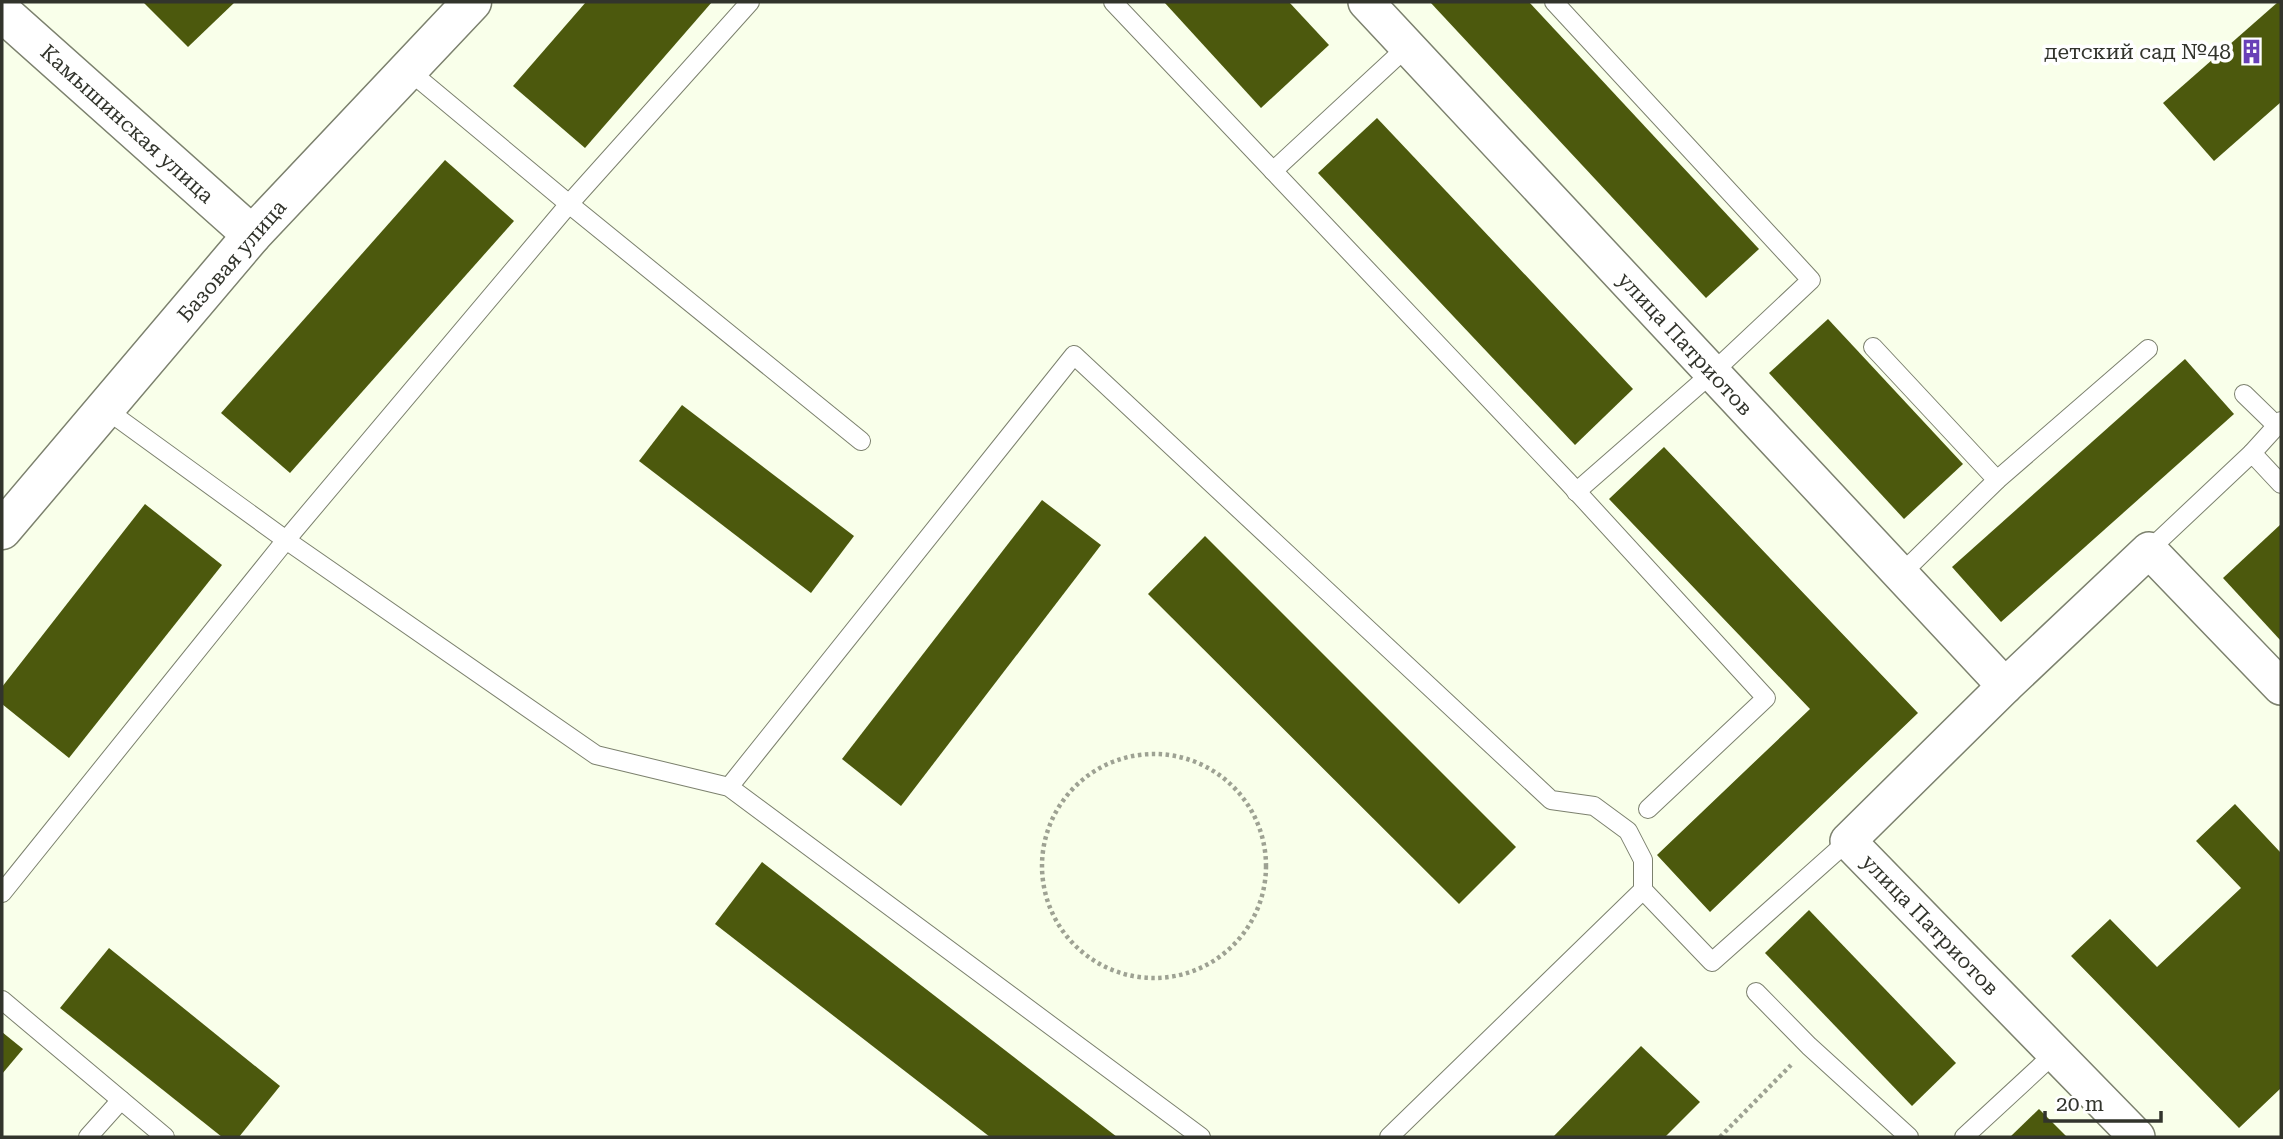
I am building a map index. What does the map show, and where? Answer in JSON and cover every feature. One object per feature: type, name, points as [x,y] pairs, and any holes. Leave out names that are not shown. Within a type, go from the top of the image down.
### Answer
[{"type":"main road","name":"Базовая улица","points":[[2,530],[253,235],[472,2]]},
{"type":"main road","name":"Камышинская улица","points":[[2,12],[253,235]]},
{"type":"street","name":"улица Патриотов","points":[[1366,2],[2005,686]]},
{"type":"street","name":"улица Патриотов","points":[[2137,1137],[1848,841],[2005,686],[2149,551]]},
{"type":"street","points":[[2149,551],[2281,687]]},
{"type":"lane","points":[[2,893],[286,540],[569,204],[750,2]]},
{"type":"lane","points":[[1113,2],[1576,492],[1766,698],[1648,809]]},
{"type":"lane","points":[[1554,2],[1811,280],[1712,373],[1576,492]]},
{"type":"lane","points":[[1273,171],[1408,46]]},
{"type":"lane","points":[[407,69],[861,441]]},
{"type":"lane","points":[[1873,347],[1997,480]]},
{"type":"lane","points":[[1900,575],[1997,480],[2148,349]]},
{"type":"lane","points":[[729,787],[1074,355],[1551,800],[1594,806],[1628,831],[1643,860],[1643,890],[1712,962],[1848,841]]},
{"type":"lane","points":[[2149,551],[2252,453],[2279,423],[2244,394]]},
{"type":"lane","points":[[104,408],[286,540],[596,755],[729,787],[1201,1137]]},
{"type":"lane","points":[[2252,453],[2281,484]]},
{"type":"lane","points":[[1389,1137],[1643,890]]},
{"type":"lane","points":[[1756,992],[1809,1046],[1909,1137]]},
{"type":"lane","points":[[2,1000],[165,1137]]},
{"type":"lane","points":[[1964,1137],[2055,1053]]},
{"type":"lane","points":[[88,1137],[121,1100]]},
{"type":"path","points":[[1143,752],[1188,757],[1227,779],[1255,813],[1267,856],[1262,899],[1241,939],[1207,966],[1164,979],[1120,974],[1081,953],[1053,919],[1040,876],[1045,832],[1066,793],[1101,765],[1143,752]]},
{"type":"path","points":[[1720,1137],[1809,1046]]},
{"type":"building","points":[[143,2],[235,2],[188,47]]},
{"type":"building","points":[[586,2],[712,2],[585,148],[513,86]]},
{"type":"building","points":[[1164,2],[1289,2],[1329,45],[1261,108]]},
{"type":"building","points":[[1430,2],[1529,2],[1759,249],[1706,298]]},
{"type":"building","name":"детский сад №48","points":[[2281,2],[2281,102],[2214,161],[2163,103]]},
{"type":"building","points":[[1377,118],[1633,389],[1575,445],[1318,173]]},
{"type":"building","points":[[445,160],[514,221],[290,473],[221,413]]},
{"type":"building","points":[[1828,319],[1963,464],[1904,519],[1769,373]]},
{"type":"building","points":[[2185,359],[2234,414],[2001,622],[1952,567]]},
{"type":"building","points":[[682,405],[854,536],[811,593],[639,461]]},
{"type":"building","points":[[1664,447],[1918,713],[1710,912],[1657,855],[1810,709],[1609,499]]},
{"type":"building","points":[[1042,500],[1101,545],[901,806],[842,759]]},
{"type":"building","points":[[145,504],[222,565],[69,758],[2,704],[2,687]]},
{"type":"building","points":[[2281,524],[2281,641],[2223,578]]},
{"type":"building","points":[[1205,536],[1516,847],[1459,904],[1148,594]]},
{"type":"building","points":[[2235,804],[2281,853],[2281,1088],[2239,1128],[2071,956],[2110,919],[2157,967],[2241,888],[2196,841]]},
{"type":"building","points":[[762,862],[1117,1137],[990,1137],[715,924]]},
{"type":"building","points":[[1809,910],[1956,1063],[1912,1106],[1765,953]]},
{"type":"building","points":[[109,948],[280,1086],[239,1137],[222,1137],[60,1008]]},
{"type":"building","points":[[2,1032],[23,1049],[2,1074]]},
{"type":"building","points":[[1641,1046],[1700,1102],[1665,1137],[1553,1137]]},
{"type":"building","points":[[2039,1109],[2067,1137],[2010,1137]]},
{"type":"place","name":"детский сад №48","points":[[2251,52]]}]
